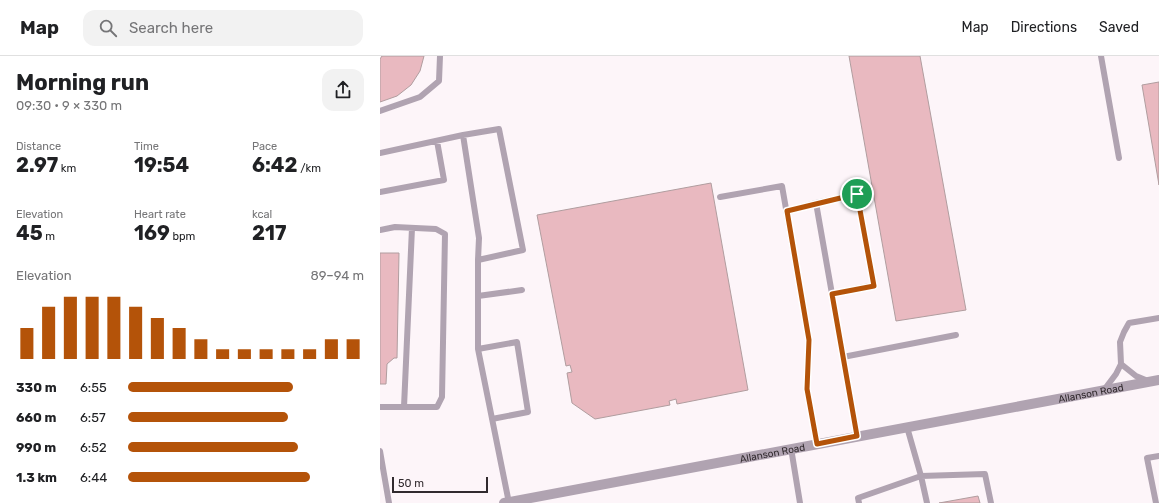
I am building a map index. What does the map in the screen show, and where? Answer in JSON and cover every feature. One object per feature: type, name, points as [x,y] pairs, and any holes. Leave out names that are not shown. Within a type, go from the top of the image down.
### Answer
[{"type":"street","name":"Allanson Road","points":[[507,503],[1154,380]]},
{"type":"lane","points":[[380,111],[420,97],[439,81],[440,56]]},
{"type":"lane","points":[[1101,56],[1119,158]]},
{"type":"lane","points":[[380,153],[463,135],[499,129],[523,250],[478,260]]},
{"type":"lane","points":[[463,135],[479,238],[478,349],[507,503]]},
{"type":"lane","points":[[380,192],[444,180],[437,141]]},
{"type":"lane","points":[[720,198],[782,186],[809,340],[807,389],[817,444]]},
{"type":"lane","points":[[787,211],[857,194],[874,286],[832,294]]},
{"type":"lane","points":[[816,204],[857,436]]},
{"type":"lane","points":[[380,230],[395,227],[436,229],[446,234],[442,397],[437,407],[380,407]]},
{"type":"lane","points":[[404,407],[412,228]]},
{"type":"lane","points":[[478,296],[522,290]]},
{"type":"lane","points":[[1104,390],[1116,374],[1121,364],[1120,342],[1129,323],[1159,318]]},
{"type":"lane","points":[[843,357],[956,335]]},
{"type":"lane","points":[[478,349],[517,342],[528,412],[492,419]]},
{"type":"lane","points":[[1121,364],[1136,376],[1154,380]]},
{"type":"lane","points":[[907,427],[922,476],[927,503]]},
{"type":"lane","points":[[791,448],[800,503]]},
{"type":"lane","points":[[380,451],[389,503]]},
{"type":"lane","points":[[1156,503],[1147,458],[1159,456]]},
{"type":"lane","points":[[859,503],[858,498],[922,476],[985,474],[991,503]]},
{"type":"building","points":[[382,56],[424,56],[420,71],[411,85],[397,96],[380,102],[380,59]]},
{"type":"building","points":[[849,56],[920,56],[966,310],[896,321]]},
{"type":"building","points":[[1159,82],[1159,185],[1142,85]]},
{"type":"building","points":[[711,183],[748,390],[677,404],[676,399],[669,401],[670,405],[595,419],[572,403],[567,373],[572,372],[570,365],[566,366],[537,215]]},
{"type":"building","points":[[380,253],[399,253],[397,358],[394,358],[387,364],[386,384],[380,384]]},
{"type":"building","points":[[978,496],[980,503],[939,503]]},
{"type":"route","points":[[857,194],[874,286],[832,294],[857,436],[817,444],[807,389],[809,340],[787,211],[857,194]]}]
